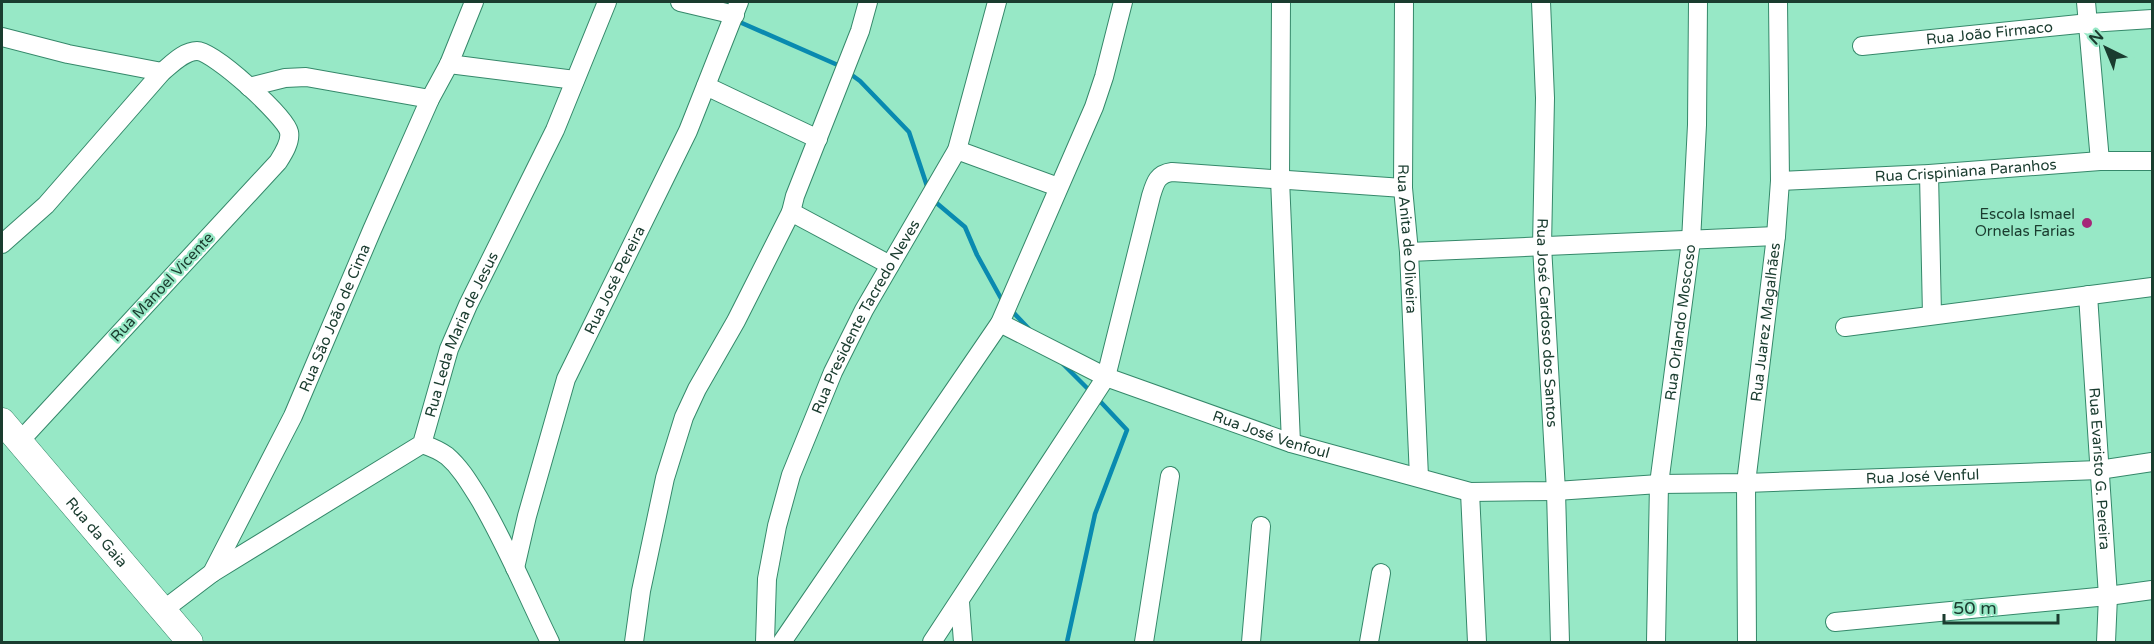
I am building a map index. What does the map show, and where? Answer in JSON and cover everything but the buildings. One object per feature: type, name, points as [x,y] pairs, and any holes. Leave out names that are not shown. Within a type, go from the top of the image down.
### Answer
[{"type":"main road","name":"Rua da Gaia","points":[[2,421],[184,640]]},
{"type":"street","name":"Rua São João de Cima","points":[[162,611],[212,573],[293,416],[430,99],[449,64],[474,2]]},
{"type":"street","name":"Rua Leda Maria de Jesus","points":[[422,444],[449,349],[468,305],[555,130],[607,2]]},
{"type":"street","points":[[680,2],[737,8]]},
{"type":"street","points":[[634,642],[641,591],[665,478],[684,417],[697,388],[736,321],[791,212],[860,30],[868,2]]},
{"type":"street","name":"Rua Presidente Tacredo Neves","points":[[765,642],[766,579],[791,475],[833,372],[864,310],[957,150],[997,2]]},
{"type":"street","points":[[782,642],[1000,323],[1094,107],[1123,2]]},
{"type":"street","points":[[1281,2],[1280,179],[1291,443]]},
{"type":"street","name":"Rua Anita de Oliveira","points":[[1404,2],[1403,188],[1409,252],[1419,477]]},
{"type":"street","name":"Rua José Cardoso dos Santos","points":[[1541,2],[1545,98],[1542,246],[1556,491],[1560,642]]},
{"type":"street","name":"Rua Orlando Moscoso","points":[[1656,642],[1659,484],[1691,241],[1697,125],[1698,2]]},
{"type":"street","name":"Rua Juarez Magalhães","points":[[1747,642],[1746,483],[1776,236],[1780,180],[1778,2]]},
{"type":"street","points":[[2086,2],[2100,161]]},
{"type":"street","name":"Rua José Pereira","points":[[515,568],[527,516],[566,379],[688,131],[737,8]]},
{"type":"street","name":"Rua João Firmaco","points":[[1862,46],[2089,23],[2152,19]]},
{"type":"street","points":[[2,37],[68,54],[162,72]]},
{"type":"street","points":[[2,244],[46,205],[162,72],[184,54],[197,51],[208,53],[249,87],[285,78],[306,77],[430,99]]},
{"type":"street","points":[[449,64],[575,80]]},
{"type":"street","points":[[706,86],[818,139]]},
{"type":"street","name":"Rua Manoel Vicente","points":[[20,441],[278,162],[290,140],[288,127],[249,87]]},
{"type":"street","points":[[957,150],[1058,187]]},
{"type":"street","name":"Rua Crispiniana Paranhos","points":[[1780,180],[1929,174],[2100,161],[2152,161]]},
{"type":"street","points":[[932,642],[1106,377],[1150,196],[1158,177],[1172,172],[1403,188]]},
{"type":"street","points":[[1929,174],[1932,315]]},
{"type":"street","points":[[791,212],[890,265]]},
{"type":"street","points":[[1409,252],[1776,236]]},
{"type":"street","points":[[1845,327],[2152,287]]},
{"type":"street","name":"Rua Evaristo G. Pereira","points":[[2088,295],[2108,596],[2106,642]]},
{"type":"street","name":"Rua José Venfoul","points":[[1000,323],[1106,377],[1291,443],[1470,492],[1556,491],[1659,484]]},
{"type":"street","points":[[212,573],[422,444],[433,447],[446,455],[462,471],[491,519],[550,642]]},
{"type":"street","name":"Rua José Venful","points":[[1659,484],[2099,470],[2152,462]]},
{"type":"street","points":[[1144,642],[1170,476]]},
{"type":"street","points":[[1470,492],[1477,642]]},
{"type":"street","points":[[1251,642],[1261,526]]},
{"type":"street","points":[[1369,642],[1381,573]]},
{"type":"street","points":[[1835,622],[2152,590]]},
{"type":"street","points":[[960,602],[963,642]]},
{"type":"waterway","points":[[735,20],[840,66]]},
{"type":"waterway","points":[[849,73],[860,81],[909,132],[928,189]]},
{"type":"waterway","points":[[933,200],[965,227],[977,255],[1003,302]]},
{"type":"waterway","points":[[1011,310],[1030,330]]},
{"type":"waterway","points":[[1063,364],[1091,392]]},
{"type":"waterway","points":[[1067,642],[1095,514],[1127,430],[1097,398]]},
{"type":"place","name":"Escola Ismael Ornelas Farias","points":[[2087,223]]}]
